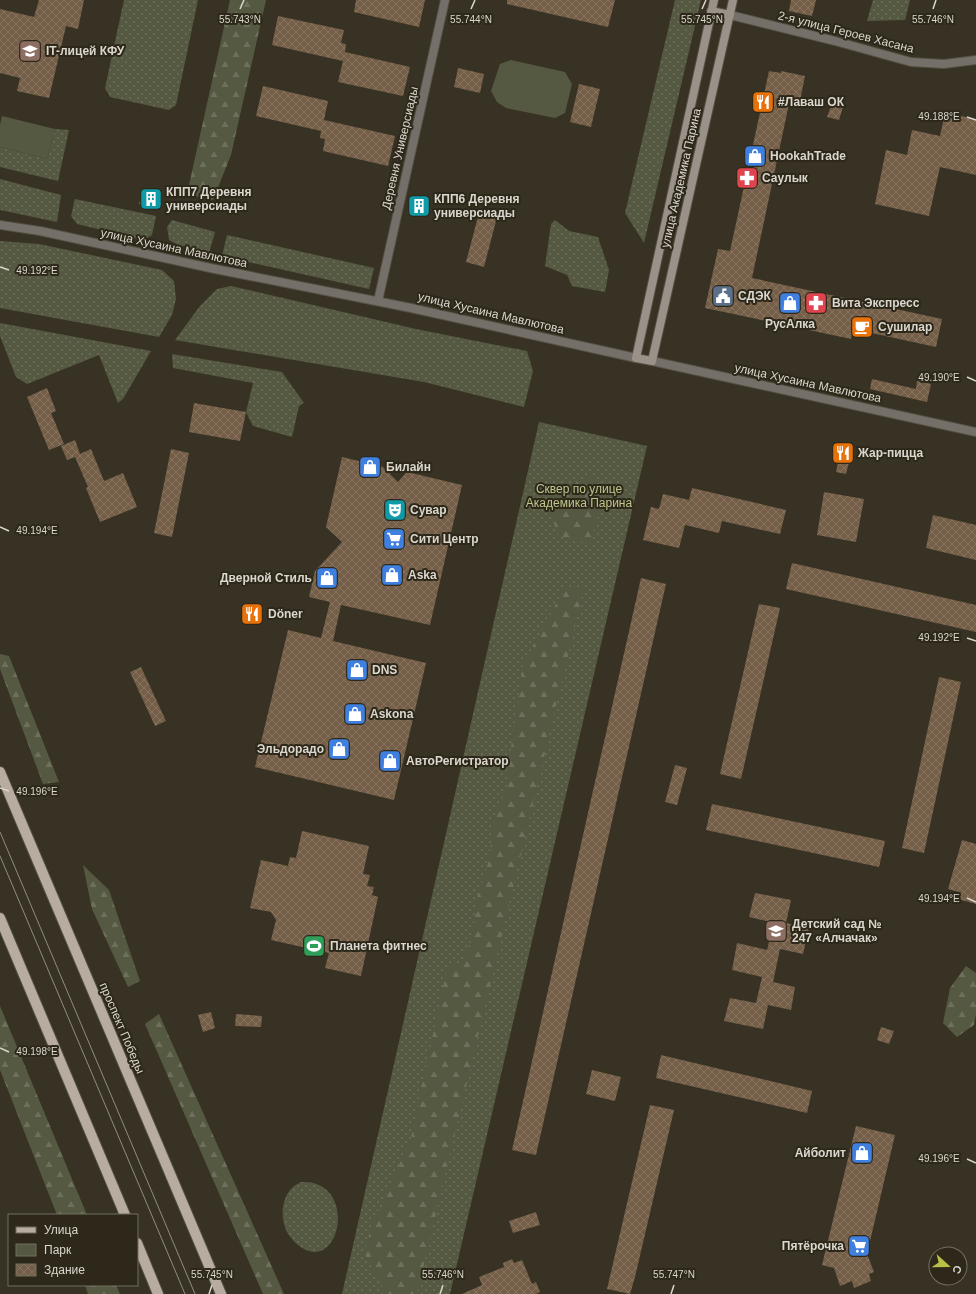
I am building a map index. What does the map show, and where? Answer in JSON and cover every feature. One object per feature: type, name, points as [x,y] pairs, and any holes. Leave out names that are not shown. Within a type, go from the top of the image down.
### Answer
[{"type":"main road","name":"улица Академика Парина","points":[[636,358],[714,0]]},
{"type":"main road","name":"улица Академика Парина","points":[[652,361],[733,0]]},
{"type":"main road","name":"2-я улица Героев Хасана","points":[[711,11],[730,15]]},
{"type":"main road","name":"улица Хусаина Мавлютова","points":[[636,358],[652,361]]},
{"type":"main road","name":"проспект Победы","points":[[0,772],[221,1294]]},
{"type":"main road","points":[[0,918],[125,1214]]},
{"type":"main road","points":[[138,1245],[158,1294]]},
{"type":"street","name":"Деревня Универсиады","points":[[378,301],[445,0]]},
{"type":"street","name":"2-я улица Героев Хасана","points":[[730,15],[835,40],[911,62],[944,64],[976,60]]},
{"type":"street","name":"улица Хусаина Мавлютова","points":[[0,225],[40,231],[214,269],[378,301],[636,358]]},
{"type":"street","name":"улица Хусаина Мавлютова","points":[[652,361],[976,432]]},
{"type":"green space","points":[[124,0],[198,0],[176,105],[169,110],[110,97],[105,88]]},
{"type":"green space","points":[[230,0],[266,0],[231,155],[213,200],[187,194]]},
{"type":"green space","points":[[675,0],[701,0],[644,243],[625,213]]},
{"type":"green space","points":[[873,0],[910,0],[905,20],[867,21]]},
{"type":"green space","points":[[511,60],[565,72],[572,84],[565,113],[555,118],[506,108],[497,102],[491,91],[500,64]]},
{"type":"green space","points":[[2,116],[55,129],[47,159],[0,147],[0,125]]},
{"type":"green space","points":[[55,129],[69,130],[58,181],[0,167],[0,147],[47,159]]},
{"type":"green space","points":[[0,179],[61,195],[57,222],[0,210]]},
{"type":"green space","points":[[75,199],[156,216],[152,235],[144,240],[77,224],[71,216]]},
{"type":"green space","points":[[172,220],[215,232],[209,253],[176,244],[169,240],[167,227]]},
{"type":"green space","points":[[555,220],[569,231],[598,237],[609,270],[605,292],[572,286],[567,275],[545,266],[551,224]]},
{"type":"green space","points":[[227,235],[374,268],[369,289],[222,256]]},
{"type":"green space","points":[[0,241],[39,244],[162,270],[174,281],[176,299],[172,315],[159,337],[0,308]]},
{"type":"green space","points":[[231,286],[416,329],[527,351],[533,371],[524,407],[424,382],[175,340],[200,306],[217,289]]},
{"type":"green space","points":[[0,323],[151,351],[123,399],[118,403],[99,355],[27,384],[16,377],[0,336]]},
{"type":"green space","points":[[172,354],[282,372],[304,403],[299,406],[292,437],[253,426],[246,412],[253,383],[173,368]]},
{"type":"green space","name":"Сквер по улице Академика Парина","points":[[539,422],[647,446],[450,1294],[342,1294]]},
{"type":"green space","points":[[595,476],[604,496],[590,544],[559,536],[550,514],[555,487]]},
{"type":"green space","points":[[566,586],[584,588],[417,1294],[385,1294],[364,1253],[372,1224],[411,1138],[447,968],[462,962],[473,936],[476,902],[489,860],[494,819],[509,780],[511,747],[523,664]]},
{"type":"green space","points":[[0,654],[9,656],[59,782],[43,784],[0,669]]},
{"type":"green space","points":[[83,865],[109,890],[140,981],[128,987],[92,909]]},
{"type":"green space","points":[[966,966],[976,973],[976,1014],[974,1025],[957,1037],[943,1023],[950,988]]},
{"type":"green space","points":[[0,1006],[87,1214],[57,1214],[0,1070]]},
{"type":"green space","points":[[159,1014],[284,1294],[263,1294],[145,1024]]},
{"type":"green space","points":[[301,1182],[319,1185],[330,1194],[337,1207],[338,1222],[335,1236],[327,1247],[317,1252],[304,1249],[297,1244],[290,1237],[283,1221],[283,1208],[286,1197],[293,1187]]},
{"type":"green space","points":[[85,1286],[116,1286],[120,1294],[88,1294]]},
{"type":"building","name":"IT-лицей КФУ","points":[[39,0],[84,0],[78,29],[66,26],[49,98],[17,91],[20,78],[0,73],[0,9],[34,17]]},
{"type":"building","points":[[356,0],[425,0],[419,27],[354,12]]},
{"type":"building","points":[[507,0],[615,0],[608,27],[507,4]]},
{"type":"building","points":[[791,0],[816,0],[812,16],[789,11]]},
{"type":"building","points":[[278,16],[344,30],[341,43],[346,44],[345,52],[410,67],[403,96],[338,82],[343,61],[272,45]]},
{"type":"building","points":[[458,68],[484,74],[480,93],[454,87]]},
{"type":"building","points":[[769,71],[781,73],[781,71],[805,76],[800,101],[790,99],[752,278],[942,319],[936,347],[853,329],[851,339],[705,308],[718,249],[730,251]]},
{"type":"building","points":[[579,84],[600,89],[591,127],[570,122]]},
{"type":"building","points":[[263,86],[328,101],[324,120],[395,136],[388,166],[323,151],[325,139],[320,138],[321,131],[256,116]]},
{"type":"building","points":[[832,104],[843,107],[839,120],[827,117]]},
{"type":"building","points":[[945,113],[976,119],[976,175],[940,167],[929,216],[875,204],[886,150],[907,155],[912,130],[940,136]]},
{"type":"building","name":"КПП7 Деревня универсиады","points":[[143,189],[162,194],[159,208],[139,204]]},
{"type":"building","name":"КПП6 Деревня универсиады","points":[[414,200],[426,202],[423,213],[412,210]]},
{"type":"building","points":[[479,213],[497,217],[484,267],[466,262]]},
{"type":"building","points":[[872,379],[916,389],[917,381],[931,384],[927,402],[870,389]]},
{"type":"building","points":[[47,388],[56,411],[51,413],[64,444],[49,450],[27,397]]},
{"type":"building","points":[[194,403],[246,412],[240,441],[189,432]]},
{"type":"building","points":[[75,440],[80,454],[91,449],[104,481],[123,473],[137,507],[100,522],[86,488],[88,487],[75,457],[67,460],[61,446]]},
{"type":"building","points":[[841,448],[852,451],[846,474],[836,472]]},
{"type":"building","points":[[171,449],[189,453],[172,537],[154,533]]},
{"type":"building","points":[[342,457],[383,467],[398,482],[407,472],[462,485],[430,625],[341,605],[333,641],[426,663],[394,800],[255,767],[288,630],[321,638],[330,602],[309,597],[315,571],[342,542],[326,527]]},
{"type":"building","points":[[692,488],[786,510],[780,534],[722,521],[719,533],[685,525],[679,548],[643,540],[651,507],[659,509],[663,494],[689,500]]},
{"type":"building","points":[[824,492],[864,499],[856,542],[817,535]]},
{"type":"building","points":[[933,515],[976,525],[976,560],[926,548]]},
{"type":"building","points":[[792,563],[976,605],[976,632],[786,589]]},
{"type":"building","points":[[641,578],[666,584],[536,1155],[512,1150]]},
{"type":"building","points":[[759,604],[780,608],[741,779],[720,774]]},
{"type":"building","points":[[141,667],[166,721],[155,726],[130,672]]},
{"type":"building","points":[[939,677],[961,682],[924,853],[902,848]]},
{"type":"building","points":[[675,765],[687,768],[677,805],[665,802]]},
{"type":"building","points":[[712,804],[885,841],[879,867],[706,830]]},
{"type":"building","points":[[302,831],[369,846],[363,874],[370,875],[367,886],[374,887],[372,895],[378,897],[361,976],[325,968],[329,953],[271,940],[276,920],[271,912],[250,908],[261,860],[288,866],[290,857],[296,858]]},
{"type":"building","points":[[962,840],[976,844],[976,904],[958,899],[959,892],[948,889]]},
{"type":"building","points":[[755,893],[791,900],[786,923],[809,928],[803,954],[780,949],[773,982],[795,987],[791,1010],[768,1005],[763,1029],[724,1021],[730,998],[756,1003],[762,977],[732,970],[737,943],[767,950],[774,923],[749,917]]},
{"type":"building","points":[[211,1012],[215,1028],[203,1032],[198,1015]]},
{"type":"building","points":[[236,1014],[262,1016],[261,1027],[235,1026]]},
{"type":"building","points":[[881,1027],[894,1031],[889,1044],[877,1040]]},
{"type":"building","points":[[661,1055],[812,1091],[807,1113],[656,1078]]},
{"type":"building","points":[[592,1070],[621,1077],[615,1101],[586,1094]]},
{"type":"building","points":[[650,1105],[674,1110],[630,1294],[607,1289]]},
{"type":"building","points":[[856,1126],[895,1135],[867,1254],[874,1272],[869,1274],[871,1281],[854,1288],[852,1281],[840,1286],[834,1268],[822,1265]]},
{"type":"building","points":[[536,1212],[540,1225],[513,1233],[509,1221]]},
{"type":"building","points":[[512,1259],[514,1263],[522,1260],[532,1284],[536,1282],[540,1292],[536,1294],[462,1294],[482,1285],[479,1277],[504,1267],[503,1263]]},
{"type":"tram line","points":[[0,832],[195,1294]]},
{"type":"tram line","points":[[0,856],[185,1294]]},
{"type":"place","name":"IT-лицей КФУ","points":[[30,51]]},
{"type":"place","name":"#Лаваш ОК","points":[[763,102]]},
{"type":"place","name":"HookahTrade","points":[[755,156]]},
{"type":"place","name":"Саулык","points":[[747,178]]},
{"type":"place","name":"КПП7 Деревня универсиады","points":[[151,199]]},
{"type":"place","name":"КПП6 Деревня универсиады","points":[[419,206]]},
{"type":"place","name":"СДЭК","points":[[723,296]]},
{"type":"place","name":"РусАлка","points":[[790,303]]},
{"type":"place","name":"Вита Экспресс","points":[[816,303]]},
{"type":"place","name":"Сушилар","points":[[862,327]]},
{"type":"place","name":"Жар-пицца","points":[[843,453]]},
{"type":"place","name":"Билайн","points":[[370,467]]},
{"type":"place","name":"Сувар","points":[[395,510]]},
{"type":"place","name":"Сити Центр","points":[[394,539]]},
{"type":"place","name":"Aska","points":[[392,575]]},
{"type":"place","name":"Дверной Стиль","points":[[327,578]]},
{"type":"place","name":"Döner","points":[[252,614]]},
{"type":"place","name":"DNS","points":[[357,670]]},
{"type":"place","name":"Askona","points":[[355,714]]},
{"type":"place","name":"Эльдорадо","points":[[339,749]]},
{"type":"place","name":"АвтоРегистратор","points":[[390,761]]},
{"type":"place","name":"Детский сад № 247 «Алчачак»","points":[[776,931]]},
{"type":"place","name":"Планета фитнес","points":[[314,946]]},
{"type":"place","name":"Айболит","points":[[862,1153]]},
{"type":"place","name":"Пятёрочка","points":[[859,1246]]}]
